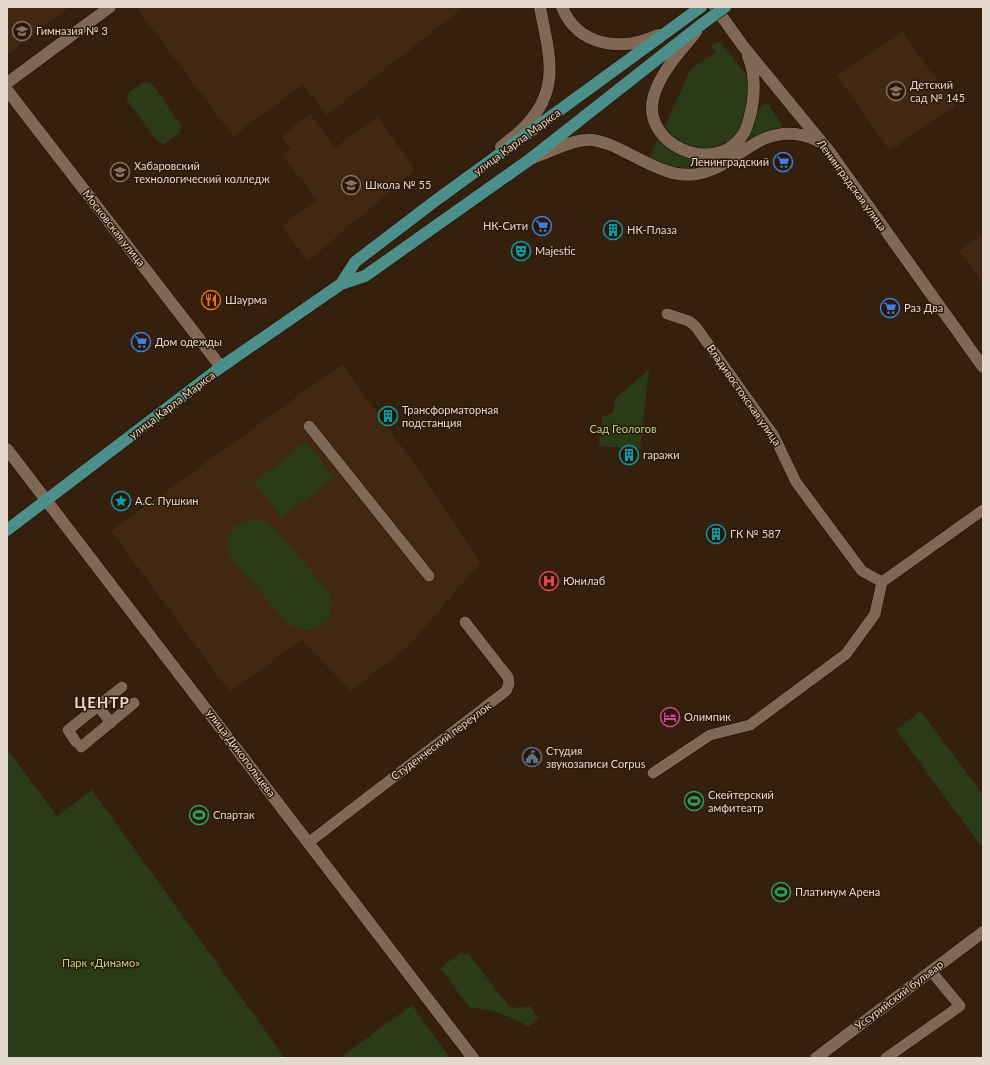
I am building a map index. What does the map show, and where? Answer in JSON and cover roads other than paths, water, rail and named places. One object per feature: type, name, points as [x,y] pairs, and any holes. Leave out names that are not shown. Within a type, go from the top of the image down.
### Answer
[{"type":"main road","points":[[7,83],[110,7]]},
{"type":"main road","points":[[471,175],[526,126],[538,110],[546,93],[550,78],[550,63],[540,7]]},
{"type":"main road","points":[[562,7],[570,22],[581,33],[595,41],[616,45],[639,43],[653,38],[698,9]]},
{"type":"main road","name":"Ленинградская улица","points":[[715,7],[743,46],[826,147],[983,367]]},
{"type":"main road","name":"улица Карла Маркса","points":[[7,530],[221,367],[341,284],[365,276],[529,160],[702,24],[726,7]]},
{"type":"main road","name":"улица Карла Маркса","points":[[341,284],[355,262],[698,9]]},
{"type":"main road","points":[[702,24],[667,69],[657,85],[652,103],[654,120],[658,128],[666,139],[677,148],[690,153],[711,154],[723,150],[742,137],[747,125],[754,95],[753,71],[743,46]]},
{"type":"main road","name":"Московская улица","points":[[7,90],[221,367]]},
{"type":"main road","points":[[529,160],[587,140],[598,141],[618,148],[670,172],[690,175],[702,174],[768,136],[782,133],[806,136],[817,140],[826,147]]},
{"type":"main road","name":"улица Дикопольцева","points":[[7,449],[200,698],[308,843],[473,1058]]},
{"type":"main road","name":"Уссурийский бульвар","points":[[816,1058],[983,932]]},
{"type":"street","name":"Владивостокская улица","points":[[667,314],[689,321],[696,327],[774,436],[796,482],[862,571],[882,582]]},
{"type":"street","points":[[309,426],[429,576]]},
{"type":"street","points":[[653,773],[710,735],[750,725],[846,654],[874,614],[882,582],[983,510]]},
{"type":"street","name":"Студенческий переулок","points":[[308,843],[506,691],[509,684],[508,677],[465,622]]},
{"type":"street","points":[[122,687],[68,730],[79,744],[111,723],[134,703]]},
{"type":"street","points":[[98,706],[111,723]]},
{"type":"street","points":[[886,1058],[960,1006],[932,971]]},
{"type":"place","name":"Гимназия № 3","points":[[22,31]]},
{"type":"place","name":"Детский сад № 145","points":[[896,91]]},
{"type":"place","name":"Ленинградский","points":[[783,162]]},
{"type":"place","name":"Хабаровский технологический колледж","points":[[120,172]]},
{"type":"place","name":"Школа № 55","points":[[351,185]]},
{"type":"place","name":"НК-Сити","points":[[542,226]]},
{"type":"place","name":"НК-Плаза","points":[[613,230]]},
{"type":"place","name":"Majestic","points":[[521,251]]},
{"type":"place","name":"Шаурма","points":[[211,300]]},
{"type":"place","name":"Раз Два","points":[[890,308]]},
{"type":"place","name":"Дом одежды","points":[[141,342]]},
{"type":"place","name":"Трансформаторная подстанция","points":[[388,416]]},
{"type":"place","name":"гаражи","points":[[629,455]]},
{"type":"place","name":"А.С. Пушкин","points":[[121,501]]},
{"type":"place","name":"ГК № 587","points":[[716,534]]},
{"type":"place","name":"Юнилаб","points":[[549,581]]},
{"type":"place","name":"Олимпик","points":[[670,717]]},
{"type":"place","name":"Студия звукозаписи Corpus","points":[[532,757]]},
{"type":"place","name":"Скейтерский амфитеатр","points":[[694,801]]},
{"type":"place","name":"Спартак","points":[[199,815]]},
{"type":"place","name":"Платинум Арена","points":[[781,892]]},
{"type":"district","name":"ЦЕНТР","points":[[102,703]]},
{"type":"park label","name":"Сад Геологов","points":[[623,429]]},
{"type":"park label","name":"Парк «Динамо»","points":[[101,963]]}]
